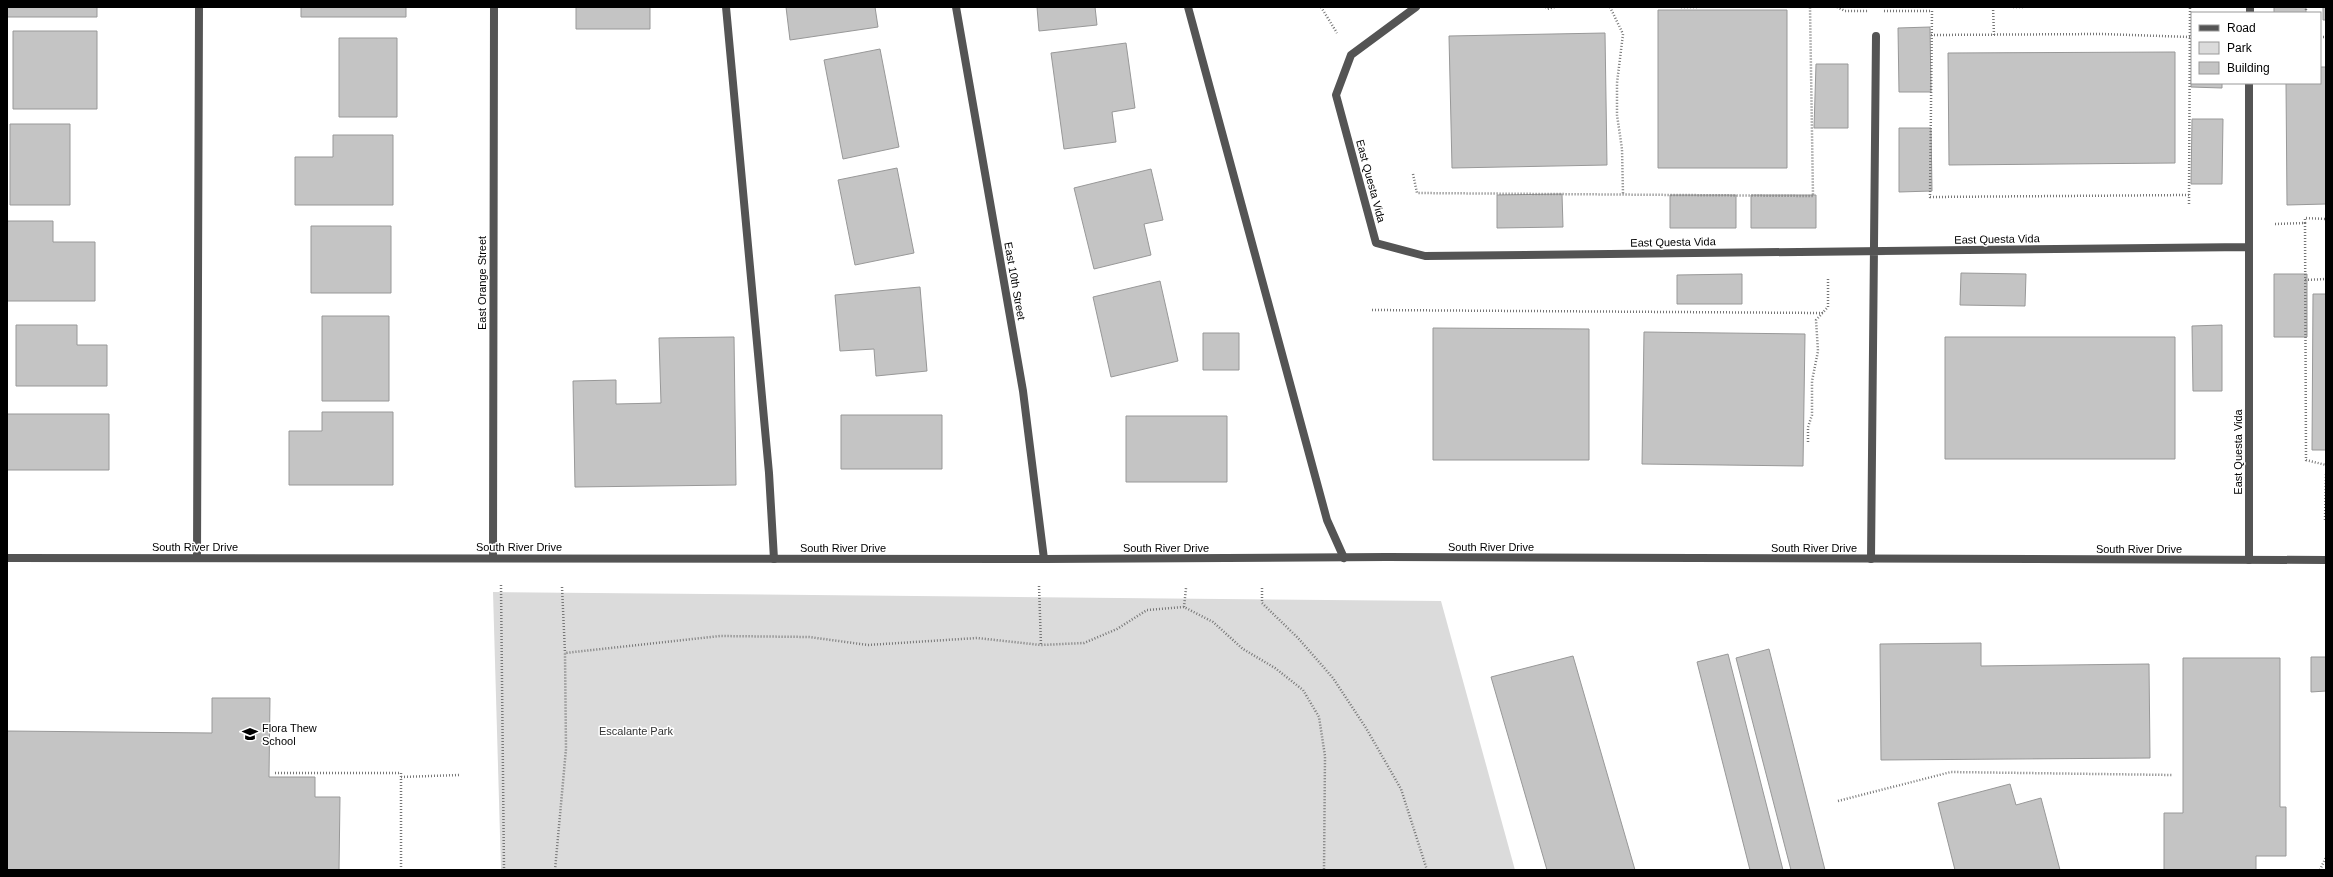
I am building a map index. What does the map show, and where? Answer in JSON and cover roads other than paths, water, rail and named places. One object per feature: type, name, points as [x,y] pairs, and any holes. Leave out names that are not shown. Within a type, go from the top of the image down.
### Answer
[{"type":"street","points":[[197,558],[199,7]]},
{"type":"street","name":"East Orange Street","points":[[493,558],[494,7]]},
{"type":"street","points":[[726,7],[769,473],[774,559]]},
{"type":"street","name":"East 10th Street","points":[[956,7],[1023,391],[1044,560]]},
{"type":"street","points":[[1188,7],[1327,520],[1344,558]]},
{"type":"street","name":"East Questa Vida","points":[[1416,7],[1351,56],[1336,96],[1376,243],[1425,256],[2249,247]]},
{"type":"street","points":[[1871,560],[1876,36]]},
{"type":"street","name":"East Questa Vida","points":[[2249,84],[2249,560]]},
{"type":"street","name":"South River Drive","points":[[7,558],[2326,560]]},
{"type":"place","name":"Flora Thew School","points":[[250,734]]},
{"type":"park label","name":"Escalante Park","points":[[636,731]]}]
